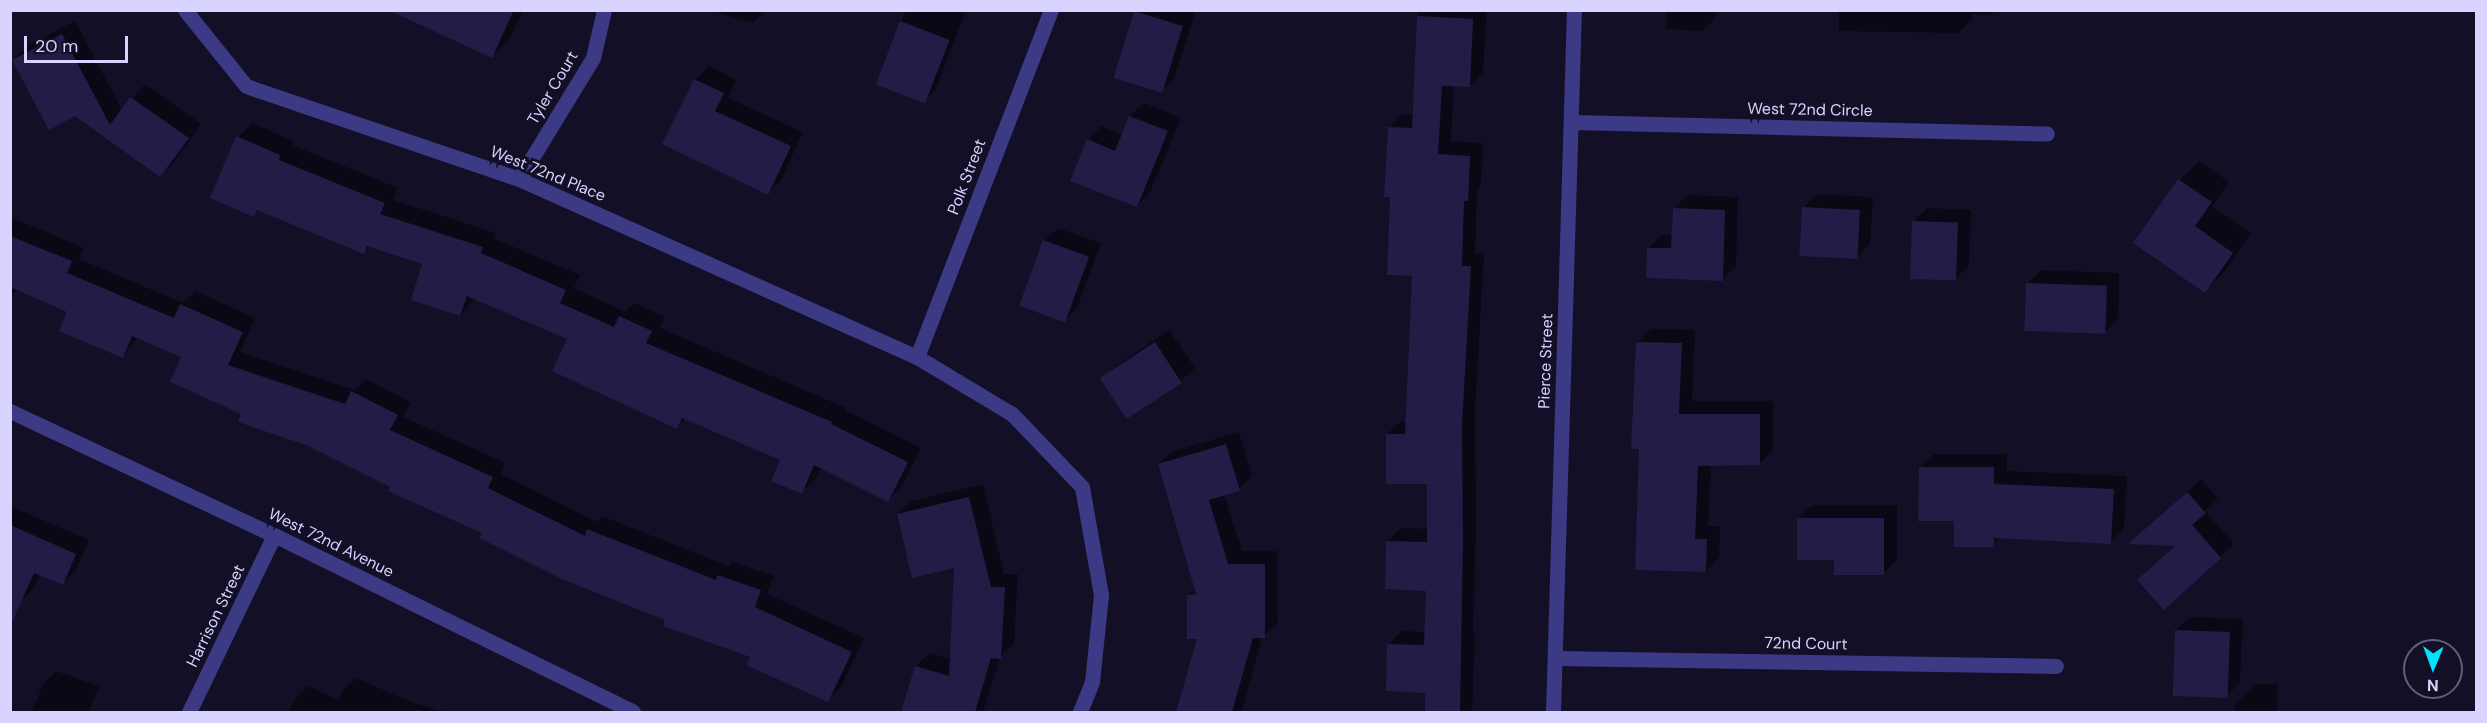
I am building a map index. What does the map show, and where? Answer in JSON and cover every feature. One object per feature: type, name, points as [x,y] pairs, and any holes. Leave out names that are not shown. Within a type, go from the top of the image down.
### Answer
[{"type":"street","name":"West 72nd Place","points":[[185,10],[246,86],[519,179],[917,357],[1012,414],[1082,487],[1101,595],[1092,682],[1080,712]]},
{"type":"street","name":"Tyler Court","points":[[519,179],[593,58],[604,10]]},
{"type":"street","name":"Polk Street","points":[[917,357],[1051,10]]},
{"type":"street","name":"Pierce Street","points":[[1553,712],[1574,10]]},
{"type":"street","name":"West 72nd Circle","points":[[1572,122],[2047,134]]},
{"type":"street","name":"West 72nd Avenue","points":[[10,411],[274,535],[633,712]]},
{"type":"street","name":"Harrison Street","points":[[189,712],[274,535]]},
{"type":"street","name":"72nd Court","points":[[1555,658],[2056,666]]},
{"type":"building","points":[[388,10],[514,10],[492,58]]},
{"type":"building","points":[[1134,11],[1183,26],[1162,93],[1114,78]]},
{"type":"building","points":[[1417,16],[1473,19],[1470,87],[1442,86],[1438,154],[1470,156],[1468,201],[1464,201],[1462,266],[1471,266],[1462,425],[1463,543],[1460,712],[1425,712],[1425,693],[1386,691],[1387,644],[1424,645],[1426,591],[1385,589],[1386,541],[1427,542],[1427,484],[1386,484],[1386,434],[1405,434],[1412,276],[1387,275],[1390,197],[1384,197],[1388,127],[1412,128]]},
{"type":"building","points":[[900,21],[949,40],[925,103],[876,84]]},
{"type":"building","points":[[62,34],[110,125],[130,97],[189,138],[160,177],[75,116],[49,130],[12,60]]},
{"type":"building","points":[[694,79],[724,93],[715,111],[791,146],[768,195],[662,144]]},
{"type":"building","points":[[1129,116],[1168,131],[1137,207],[1070,181],[1087,139],[1115,151]]},
{"type":"building","points":[[236,136],[280,155],[279,160],[385,203],[380,214],[483,247],[481,253],[566,290],[560,303],[614,327],[619,316],[652,331],[646,343],[832,422],[831,424],[908,462],[888,502],[814,465],[802,494],[771,481],[780,460],[682,418],[677,429],[552,371],[567,339],[467,296],[460,316],[411,300],[422,264],[367,246],[364,254],[257,210],[254,217],[210,198]]},
{"type":"building","points":[[2178,179],[2212,202],[2195,226],[2233,253],[2205,293],[2133,243]]},
{"type":"building","points":[[1802,207],[1860,210],[1857,259],[1799,256]]},
{"type":"building","points":[[1673,208],[1725,210],[1723,281],[1646,278],[1647,248],[1671,248]]},
{"type":"building","points":[[1912,221],[1958,223],[1956,281],[1910,279]]},
{"type":"building","points":[[10,236],[72,261],[67,273],[174,318],[180,304],[243,332],[228,365],[345,404],[351,391],[398,415],[390,430],[493,477],[488,488],[585,536],[587,529],[716,580],[717,575],[761,590],[755,607],[852,652],[828,702],[746,665],[750,657],[663,626],[665,620],[562,579],[479,538],[482,533],[388,491],[390,487],[306,445],[238,422],[241,414],[170,382],[181,357],[132,336],[123,358],[59,331],[67,312],[10,287]]},
{"type":"building","points":[[1043,240],[1089,257],[1065,323],[1019,306]]},
{"type":"building","points":[[2026,283],[2107,286],[2105,334],[2024,331]]},
{"type":"building","points":[[1155,342],[1182,383],[1126,419],[1100,378]]},
{"type":"building","points":[[1636,342],[1682,343],[1679,414],[1760,414],[1760,465],[1698,466],[1695,539],[1707,539],[1706,572],[1635,570],[1639,449],[1631,449]]},
{"type":"building","points":[[1226,444],[1240,491],[1209,500],[1228,564],[1265,564],[1265,638],[1253,638],[1232,712],[1176,712],[1197,639],[1187,639],[1187,595],[1196,594],[1158,464]]},
{"type":"building","points":[[1919,467],[1994,467],[1994,484],[2114,489],[2111,544],[1994,538],[1994,547],[1954,547],[1954,521],[1918,521]]},
{"type":"building","points":[[2187,492],[2206,513],[2192,525],[2221,558],[2164,610],[2137,580],[2175,546],[2128,544]]},
{"type":"building","points":[[969,497],[991,587],[1005,587],[1001,659],[991,658],[975,712],[901,712],[915,666],[949,676],[954,568],[912,578],[897,514]]},
{"type":"building","points":[[1797,518],[1884,518],[1884,575],[1834,575],[1834,560],[1797,560]]},
{"type":"building","points":[[10,525],[76,554],[63,585],[34,573],[10,627]]},
{"type":"building","points":[[2175,630],[2230,632],[2228,698],[2173,696]]}]
